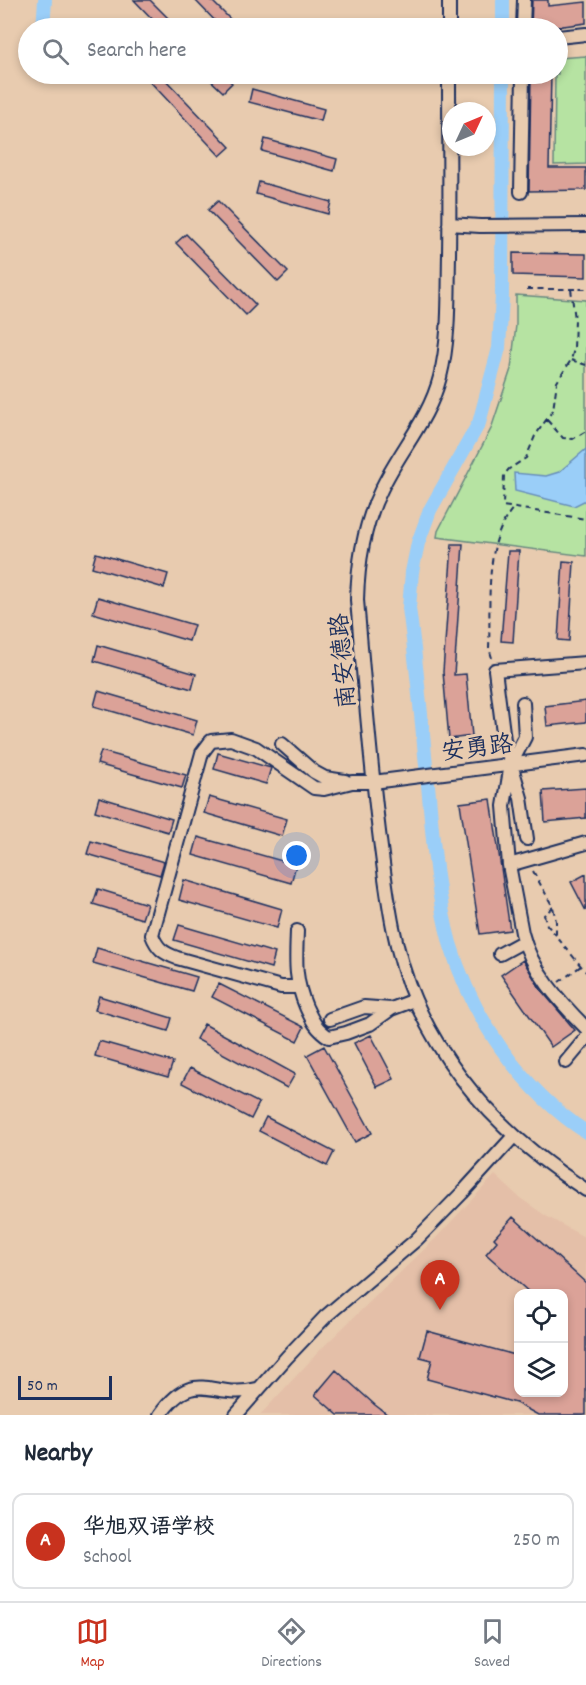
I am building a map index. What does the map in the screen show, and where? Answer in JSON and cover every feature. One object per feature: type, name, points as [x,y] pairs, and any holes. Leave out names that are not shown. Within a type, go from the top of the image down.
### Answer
[{"type":"street","points":[[449,0],[449,18]]},
{"type":"street","points":[[523,18],[524,0]]},
{"type":"street","points":[[568,36],[586,34]]},
{"type":"street","name":"南安德路","points":[[449,84],[448,315],[440,377],[431,404],[417,431],[381,490],[364,540],[358,570],[357,600],[373,782],[388,899],[397,947],[415,1000],[454,1069],[480,1101],[514,1136],[551,1168],[586,1190]]},
{"type":"street","points":[[521,192],[523,84]]},
{"type":"street","points":[[449,224],[586,225]]},
{"type":"street","points":[[527,839],[522,798],[504,740],[495,670],[586,663]]},
{"type":"street","points":[[523,703],[525,737],[511,764],[504,806],[510,865],[524,941],[550,988],[586,1028]]},
{"type":"street","points":[[298,987],[281,987],[164,954],[155,944],[152,935],[154,924],[202,753],[211,741],[231,739],[256,748],[314,788],[324,789],[352,782]]},
{"type":"street","points":[[282,744],[314,772],[325,778],[352,782]]},
{"type":"street","name":"安勇路","points":[[352,782],[373,782],[586,755]]},
{"type":"street","points":[[510,865],[586,843]]},
{"type":"street","points":[[297,931],[298,987],[313,1021],[319,1030],[329,1037],[370,1024],[391,1009],[415,1000]]},
{"type":"street","points":[[500,954],[524,941]]},
{"type":"street","points":[[330,1019],[364,1007],[391,1009]]},
{"type":"street","points":[[566,1062],[586,1038]]},
{"type":"street","points":[[236,1415],[257,1389],[327,1316],[416,1240],[514,1136]]},
{"type":"street","points":[[160,1415],[170,1401],[185,1389],[200,1386],[244,1393],[257,1389]]},
{"type":"path","points":[[527,289],[586,289]]},
{"type":"path","points":[[571,289],[576,336],[571,360],[557,382],[555,403],[547,420],[535,436],[526,458],[504,475],[503,506],[586,519]]},
{"type":"path","points":[[571,360],[586,365]]},
{"type":"path","points":[[547,420],[563,438],[573,439],[586,431]]},
{"type":"path","points":[[495,670],[489,648],[492,553],[500,528],[514,507]]},
{"type":"path","points":[[528,860],[553,907],[556,936]]},
{"type":"path","points":[[553,907],[544,915],[544,920],[586,972]]},
{"type":"path","points":[[550,988],[580,966]]},
{"type":"shaded area","points":[[495,1175],[520,1198],[546,1216],[586,1238],[586,1415],[260,1415],[323,1347],[435,1239]]},
{"type":"green space","points":[[586,56],[586,164],[554,165],[555,84],[568,84],[568,57]]},
{"type":"green space","points":[[516,295],[586,300],[586,556],[437,537],[491,429],[511,369],[516,325]]},
{"type":"water","points":[[586,449],[586,500],[574,506],[515,491],[514,473],[546,476],[559,472]]},
{"type":"building","points":[[134,0],[150,0],[168,18],[151,18]]},
{"type":"building","points":[[195,0],[211,0],[229,18],[212,18]]},
{"type":"building","points":[[532,0],[548,0],[548,6],[586,2],[586,23],[568,25],[568,18],[531,18]]},
{"type":"building","points":[[152,84],[170,84],[230,147],[220,156]]},
{"type":"building","points":[[215,84],[231,84],[223,92]]},
{"type":"building","points":[[531,84],[551,84],[549,168],[586,168],[586,190],[529,191]]},
{"type":"building","points":[[252,89],[324,109],[321,121],[249,102]]},
{"type":"building","points":[[265,139],[337,159],[334,171],[262,151]]},
{"type":"building","points":[[259,182],[331,202],[328,214],[256,194]]},
{"type":"building","points":[[218,201],[288,272],[278,282],[208,210]]},
{"type":"building","points":[[186,234],[256,305],[246,315],[176,243]]},
{"type":"building","points":[[513,253],[586,254],[586,277],[513,275]]},
{"type":"building","points":[[452,544],[463,544],[454,675],[466,674],[472,736],[449,739],[443,672]]},
{"type":"building","points":[[508,551],[519,551],[513,642],[501,641]]},
{"type":"building","points":[[96,553],[168,574],[164,588],[92,567]]},
{"type":"building","points":[[563,561],[574,562],[569,641],[558,640]]},
{"type":"building","points":[[98,597],[194,625],[189,641],[93,613]]},
{"type":"building","points":[[98,645],[196,674],[192,689],[94,661]]},
{"type":"building","points":[[98,691],[197,720],[193,735],[94,706]]},
{"type":"building","points":[[586,701],[586,722],[547,726],[545,706]]},
{"type":"building","points":[[101,751],[186,775],[182,788],[97,764]]},
{"type":"building","points":[[218,753],[271,768],[266,784],[214,769]]},
{"type":"building","points":[[586,788],[586,818],[545,822],[543,791]]},
{"type":"building","points":[[99,797],[172,819],[168,832],[95,811]]},
{"type":"building","points":[[209,797],[287,819],[282,836],[204,813]]},
{"type":"building","points":[[491,799],[510,930],[480,934],[460,803]]},
{"type":"building","points":[[198,837],[296,865],[291,883],[193,855]]},
{"type":"building","points":[[91,841],[164,862],[160,875],[87,854]]},
{"type":"building","points":[[586,874],[586,911],[571,882]]},
{"type":"building","points":[[184,880],[282,909],[277,928],[179,900]]},
{"type":"building","points":[[98,889],[147,904],[142,919],[93,904]]},
{"type":"building","points":[[179,925],[275,953],[271,968],[174,940]]},
{"type":"building","points":[[97,948],[197,977],[192,991],[93,963]]},
{"type":"building","points":[[523,960],[541,990],[575,1030],[551,1047],[501,975]]},
{"type":"building","points":[[219,984],[304,1027],[297,1041],[212,997]]},
{"type":"building","points":[[99,996],[172,1018],[168,1031],[95,1010]]},
{"type":"building","points":[[204,1024],[295,1074],[287,1088],[196,1039]]},
{"type":"building","points":[[371,1035],[394,1079],[377,1087],[354,1043]]},
{"type":"building","points":[[99,1041],[173,1062],[168,1077],[95,1056]]},
{"type":"building","points":[[324,1046],[372,1133],[355,1142],[307,1055]]},
{"type":"building","points":[[190,1068],[259,1103],[251,1119],[182,1083]]},
{"type":"building","points":[[266,1117],[334,1152],[327,1166],[259,1131]]},
{"type":"building","points":[[513,1217],[586,1283],[586,1415],[538,1415],[516,1403],[427,1379],[432,1360],[420,1357],[427,1331],[514,1355],[514,1397],[568,1397],[568,1289],[525,1289],[486,1254],[497,1241],[494,1238]]},
{"type":"building","points":[[336,1370],[388,1415],[338,1415],[315,1395]]},
{"type":"waterway","points":[[44,18],[45,0]]},
{"type":"waterway","points":[[503,0],[503,18]]},
{"type":"waterway","points":[[503,84],[502,296],[499,348],[479,423],[430,510],[418,543],[412,572],[409,608],[441,904],[459,971],[486,1024],[520,1073],[562,1115],[586,1132]]},
{"type":"place","name":"华旭双语学校","points":[[440,1310]]}]
